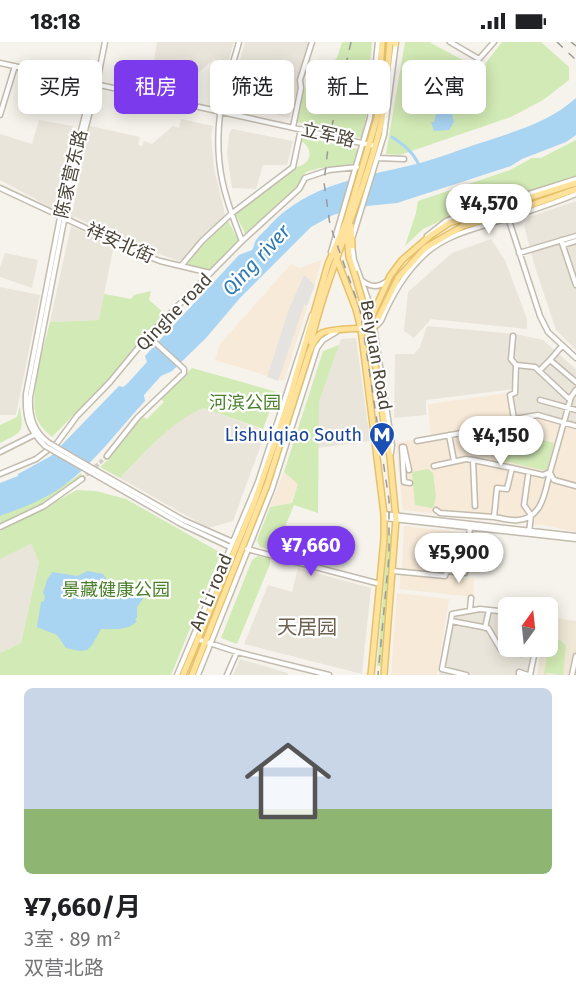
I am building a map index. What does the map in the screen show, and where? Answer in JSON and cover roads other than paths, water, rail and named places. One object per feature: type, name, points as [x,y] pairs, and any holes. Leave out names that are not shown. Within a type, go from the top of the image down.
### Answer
[{"type":"main road","points":[[379,60],[380,42]]},
{"type":"main road","points":[[369,145],[383,116],[394,43]]},
{"type":"main road","points":[[342,221],[363,170],[377,114]]},
{"type":"main road","name":"An Li road","points":[[192,675],[208,643],[267,485],[309,353],[335,254],[345,229],[355,219],[363,170]]},
{"type":"main road","points":[[361,329],[372,316],[386,282],[402,260],[423,241],[449,223],[576,181]]},
{"type":"main road","points":[[374,327],[398,278],[425,248],[451,231],[507,216],[576,189]]},
{"type":"main road","points":[[352,246],[355,219]]},
{"type":"main road","name":"An Li road","points":[[342,221],[345,229]]},
{"type":"main road","points":[[334,241],[345,229]]},
{"type":"main road","name":"Beiyuan Road","points":[[345,229],[349,257],[370,326],[395,499],[396,533],[384,672]]},
{"type":"main road","points":[[451,231],[462,232]]},
{"type":"main road","name":"An Li road","points":[[183,675],[193,637],[270,462],[328,264],[335,254]]},
{"type":"main road","name":"Beiyuan Road","points":[[335,254],[356,309],[361,329],[384,516],[385,532],[371,672]]},
{"type":"main road","name":"An Li road","points":[[309,353],[316,338],[322,333],[374,327]]},
{"type":"main road","points":[[382,501],[395,499]]},
{"type":"main road","points":[[385,532],[396,533]]},
{"type":"main road","points":[[371,672],[384,672]]},
{"type":"street","name":"陈家营东路","points":[[101,60],[105,42]]},
{"type":"street","points":[[234,60],[239,42]]},
{"type":"street","points":[[293,128],[301,88],[300,80],[312,42]]},
{"type":"street","points":[[377,60],[380,42]]},
{"type":"street","points":[[450,42],[479,59],[494,42]]},
{"type":"street","points":[[390,102],[394,43]]},
{"type":"street","name":"立军路","points":[[0,63],[18,67]]},
{"type":"street","points":[[0,116],[15,66]]},
{"type":"street","name":"立军路","points":[[102,85],[210,110]]},
{"type":"street","name":"陈家营东路","points":[[88,114],[62,218],[26,393],[26,412],[36,435],[47,445],[181,524],[230,547]]},
{"type":"street","points":[[220,114],[218,155],[220,178],[242,241]]},
{"type":"street","name":"立军路","points":[[229,114],[369,145]]},
{"type":"street","points":[[363,170],[369,145],[370,114]]},
{"type":"street","points":[[363,170],[377,158],[388,114]]},
{"type":"street","points":[[181,266],[202,241],[231,214],[293,167],[301,129]]},
{"type":"street","points":[[377,158],[404,159]]},
{"type":"street","name":"Qinghe road","points":[[0,474],[45,453],[57,443],[77,416],[110,382],[148,336],[242,241],[299,189],[305,178],[329,170],[363,170]]},
{"type":"street","name":"祥安北街","points":[[0,188],[139,253],[211,273]]},
{"type":"street","points":[[374,327],[381,321],[399,285],[424,255],[442,241],[507,216],[576,194]]},
{"type":"street","points":[[503,204],[540,316],[548,332],[576,358]]},
{"type":"street","name":"An Li road","points":[[328,264],[342,221]]},
{"type":"street","points":[[519,253],[576,236]]},
{"type":"street","points":[[561,240],[576,285]]},
{"type":"street","points":[[563,245],[576,242]]},
{"type":"street","name":"Beiyuan Road","points":[[352,246],[374,327],[392,445],[390,457]]},
{"type":"street","points":[[360,280],[374,286],[380,286],[386,282]]},
{"type":"street","name":"An Li road","points":[[177,675],[258,482],[309,321],[316,306]]},
{"type":"street","name":"An Li road","points":[[198,675],[208,643],[278,471],[317,348],[330,333],[339,330]]},
{"type":"street","points":[[107,456],[138,417],[184,373],[184,369],[148,336]]},
{"type":"street","points":[[513,336],[511,359],[516,365],[515,393],[510,395],[514,419]]},
{"type":"street","points":[[539,371],[562,346]]},
{"type":"street","points":[[550,360],[576,382]]},
{"type":"street","points":[[516,365],[532,366],[568,398],[570,397]]},
{"type":"street","points":[[436,510],[440,513],[519,520],[531,515],[541,506],[570,397],[576,390]]},
{"type":"street","points":[[540,400],[576,410]]},
{"type":"street","points":[[417,441],[506,425],[514,419],[538,415],[576,426]]},
{"type":"street","points":[[0,452],[36,435]]},
{"type":"street","points":[[449,435],[454,461]]},
{"type":"street","points":[[409,470],[404,447],[402,447],[404,482],[410,483]]},
{"type":"street","points":[[434,466],[466,459],[543,475],[550,472]]},
{"type":"street","points":[[473,460],[475,506]]},
{"type":"street","points":[[494,517],[497,488],[507,489],[512,468]]},
{"type":"street","points":[[524,471],[528,476],[524,505],[531,515],[529,532]]},
{"type":"street","points":[[550,472],[554,480],[576,486]]},
{"type":"street","name":"陈家营东路","points":[[95,473],[183,520],[233,542]]},
{"type":"street","points":[[528,476],[533,473]]},
{"type":"street","points":[[0,527],[44,506],[82,479]]},
{"type":"street","points":[[384,516],[576,537]]},
{"type":"street","points":[[396,517],[529,532]]},
{"type":"street","points":[[393,571],[445,576],[447,571],[465,573],[470,527]]},
{"type":"street","points":[[247,549],[380,584]]},
{"type":"street","points":[[470,610],[471,598]]},
{"type":"street","points":[[466,675],[442,669],[452,614],[470,610],[498,611]]},
{"type":"street","points":[[485,628],[489,610]]},
{"type":"street","points":[[451,621],[485,628],[492,632],[498,644]]},
{"type":"street","points":[[193,637],[237,652],[329,675]]},
{"type":"street","points":[[227,675],[237,652]]},
{"type":"street","points":[[572,675],[576,656]]},
{"type":"street","points":[[519,675],[519,672],[529,675],[533,657]]},
{"type":"street","points":[[291,667],[295,675],[303,669]]},
{"type":"water","name":"Qing river","points":[[576,98],[576,135],[566,142],[522,159],[511,166],[397,203],[367,206],[333,215],[311,227],[240,298],[206,338],[172,371],[161,376],[144,395],[145,401],[81,471],[49,495],[0,516],[0,483],[18,476],[51,456],[119,386],[123,387],[127,384],[147,362],[145,356],[239,255],[252,250],[258,238],[285,211],[301,200],[336,184],[428,161],[530,126],[554,114]]},
{"type":"water","points":[[436,114],[452,114],[454,122],[449,130],[434,131],[431,122],[434,122]]},
{"type":"water","points":[[504,429],[508,438],[501,446],[504,455],[482,451],[484,446],[481,442],[482,435],[486,432]]},
{"type":"water","points":[[88,571],[103,574],[110,584],[122,586],[139,594],[145,592],[148,596],[145,596],[137,607],[135,620],[137,621],[134,624],[120,629],[101,629],[92,645],[87,650],[80,651],[66,648],[57,635],[37,627],[41,602],[44,601],[45,596],[43,593],[52,572],[77,576]]},
{"type":"waterway","points":[[392,137],[408,149],[419,165]]},
{"type":"tunnel","points":[[82,479],[107,456]]},
{"type":"railway","points":[[351,42],[329,139],[324,182],[330,225],[360,309],[389,500],[389,556],[378,675]]},
{"type":"railway","points":[[557,42],[576,60]]},
{"type":"railway","points":[[571,42],[576,46]]},
{"type":"place","name":"Lishuiqiao South","points":[[382,458]]},
{"type":"district","name":"天居园","points":[[307,627]]},
{"type":"park label","name":"河滨公园","points":[[245,403]]},
{"type":"park label","name":"景藏健康公园","points":[[116,590]]}]
